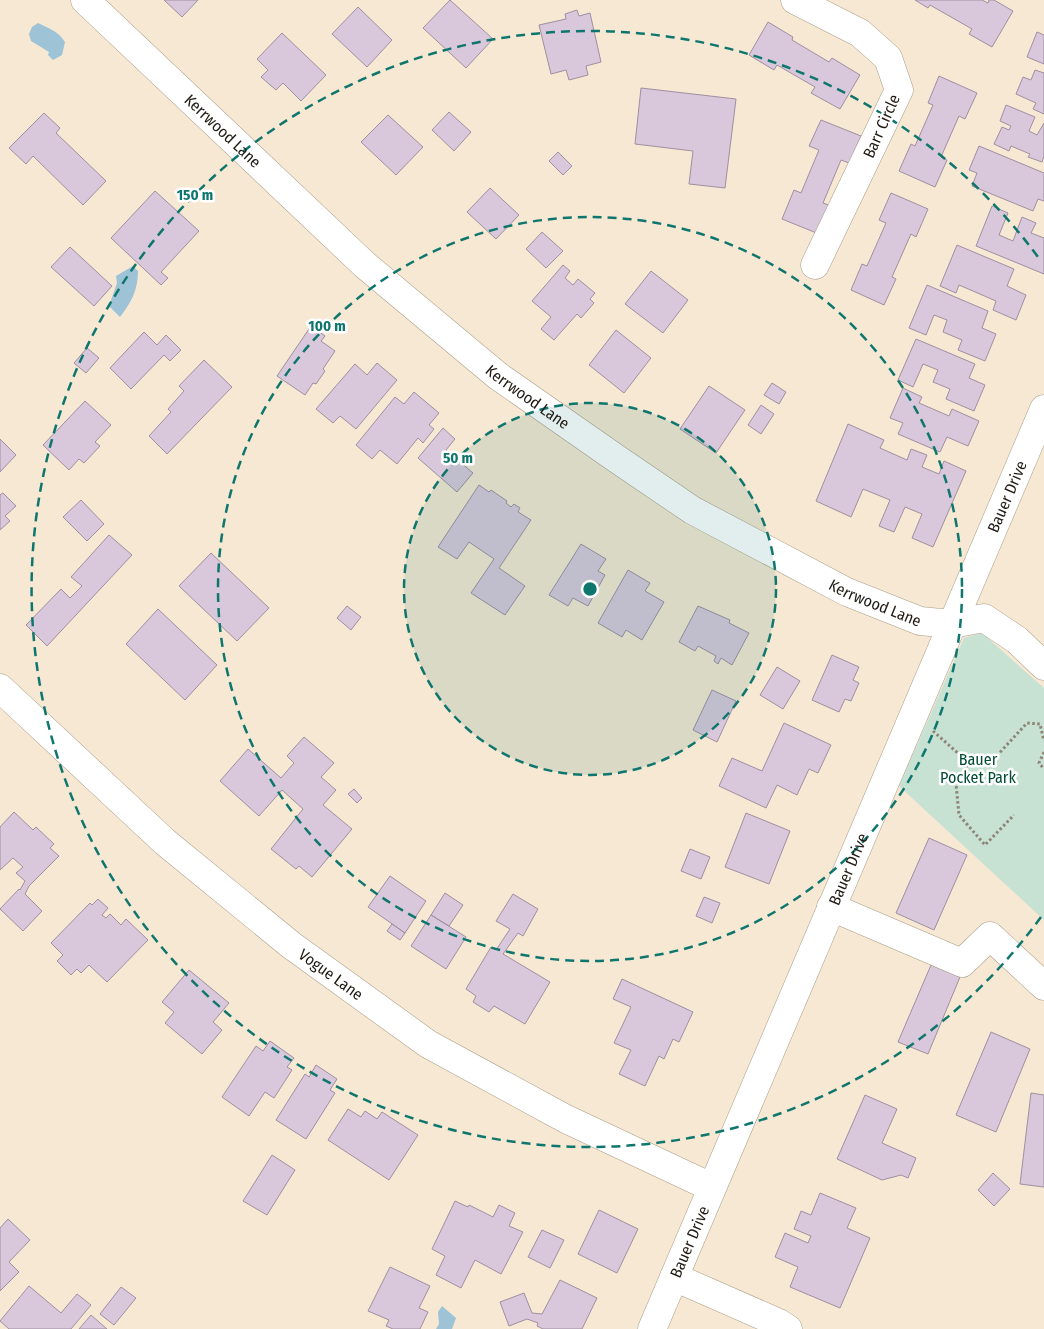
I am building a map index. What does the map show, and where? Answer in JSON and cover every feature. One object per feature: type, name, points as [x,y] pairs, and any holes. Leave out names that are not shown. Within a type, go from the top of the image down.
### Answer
[{"type":"street","name":"Kerrwood Lane","points":[[85,0],[365,265],[498,376],[692,510],[847,592],[920,621],[952,624],[984,618],[1017,640],[1044,666]]},
{"type":"street","name":"Barr Circle","points":[[795,0],[860,33],[888,58],[899,90],[815,265]]},
{"type":"street","name":"Bauer Drive","points":[[652,1329],[1044,408]]},
{"type":"street","name":"Vogue Lane","points":[[0,688],[165,842],[291,945],[428,1044],[566,1119],[711,1187]]},
{"type":"street","points":[[831,907],[962,963],[990,936],[1044,986]]},
{"type":"street","points":[[674,1277],[780,1323],[788,1329]]},
{"type":"path","points":[[925,724],[969,763],[992,761],[1027,723],[1040,724],[1044,741]]},
{"type":"path","points":[[1044,752],[1039,763],[1044,769]]},
{"type":"path","points":[[969,763],[956,784],[959,815],[985,845],[1014,815]]},
{"type":"green space","name":"Bauer Pocket Park","points":[[982,633],[1044,688],[1044,920],[899,786],[964,638]]},
{"type":"water","points":[[38,23],[60,35],[65,42],[62,55],[53,60],[48,55],[49,52],[31,41],[29,34],[32,27]]},
{"type":"water","points":[[133,266],[138,271],[137,284],[131,301],[120,317],[109,306],[117,283],[116,276]]},
{"type":"water","points":[[442,1306],[456,1318],[452,1329],[436,1329],[439,1324],[438,1312]]},
{"type":"building","points":[[164,0],[198,0],[182,17]]},
{"type":"building","points":[[450,0],[493,39],[466,68],[423,28]]},
{"type":"building","points":[[915,0],[982,0],[988,3],[989,0],[994,0],[1013,11],[992,47],[969,34],[972,29],[930,5],[928,8]]},
{"type":"building","points":[[358,7],[392,40],[367,67],[332,34]]},
{"type":"building","points":[[577,10],[579,16],[590,13],[601,62],[586,66],[588,75],[569,80],[566,70],[551,74],[539,25],[566,19],[565,14]]},
{"type":"building","points":[[768,22],[793,37],[792,40],[829,62],[832,58],[860,75],[840,109],[811,93],[815,87],[777,65],[774,70],[749,55]]},
{"type":"building","points":[[1037,32],[1044,35],[1044,64],[1027,57]]},
{"type":"building","points":[[282,33],[326,75],[301,101],[283,83],[276,90],[261,77],[268,70],[257,59]]},
{"type":"building","points":[[1035,70],[1044,73],[1044,114],[1033,109],[1036,103],[1016,94],[1023,77],[1031,80]]},
{"type":"building","points":[[939,76],[977,93],[965,119],[959,116],[941,157],[947,160],[935,187],[899,171],[911,144],[915,146],[933,105],[928,103]]},
{"type":"building","points":[[641,88],[736,99],[725,188],[689,184],[693,151],[635,144]]},
{"type":"building","points":[[1006,105],[1035,117],[1029,131],[1037,135],[1044,123],[1044,156],[1042,162],[1028,157],[1030,154],[1011,146],[1009,151],[994,144],[1002,127],[1009,130],[1011,126],[1000,121]]},
{"type":"building","points":[[449,112],[471,132],[454,151],[432,130]]},
{"type":"building","points":[[44,113],[60,128],[56,133],[106,181],[83,205],[33,156],[26,164],[9,148]]},
{"type":"building","points":[[388,115],[423,147],[396,175],[361,142]]},
{"type":"building","points":[[821,120],[861,136],[849,163],[841,160],[823,203],[831,206],[819,234],[782,219],[794,190],[801,193],[819,150],[809,146]]},
{"type":"building","points":[[979,146],[1044,173],[1044,201],[1038,199],[1033,211],[972,186],[977,173],[969,170]]},
{"type":"building","points":[[558,152],[572,166],[563,175],[549,161]]},
{"type":"building","points":[[490,188],[519,215],[496,239],[467,212]]},
{"type":"building","points":[[155,191],[199,231],[161,272],[168,278],[161,285],[111,238]]},
{"type":"building","points":[[891,193],[928,209],[916,237],[911,234],[892,277],[896,279],[884,305],[851,290],[862,264],[867,266],[886,223],[879,220]]},
{"type":"building","points":[[992,206],[1008,213],[999,235],[1013,241],[1022,217],[1036,223],[1031,233],[1044,238],[1044,274],[976,246]]},
{"type":"building","points":[[542,232],[563,251],[546,268],[526,249]]},
{"type":"building","points":[[957,245],[1014,269],[1007,286],[1026,295],[1016,320],[993,310],[996,301],[959,285],[956,293],[940,286]]},
{"type":"building","points":[[70,247],[112,286],[94,306],[51,267]]},
{"type":"building","points":[[563,265],[570,271],[565,278],[573,285],[578,279],[595,293],[590,299],[594,303],[581,318],[577,314],[554,340],[541,329],[551,317],[532,301]]},
{"type":"building","points":[[651,271],[688,300],[663,333],[625,304]]},
{"type":"building","points":[[927,285],[988,311],[982,328],[996,334],[985,361],[958,350],[962,340],[943,332],[947,320],[934,315],[926,335],[909,328]]},
{"type":"building","points":[[311,326],[325,336],[321,341],[335,351],[323,369],[325,371],[316,384],[313,383],[305,395],[277,376]]},
{"type":"building","points":[[616,330],[651,358],[624,393],[589,365]]},
{"type":"building","points":[[144,332],[157,345],[166,335],[181,350],[170,361],[164,355],[131,389],[110,368]]},
{"type":"building","points":[[916,339],[975,364],[969,378],[985,385],[974,411],[946,399],[950,389],[933,382],[938,370],[923,364],[913,387],[898,380]]},
{"type":"building","points":[[87,348],[99,358],[86,373],[74,363]]},
{"type":"building","points":[[204,360],[232,387],[167,454],[149,436],[171,412],[168,409],[184,391],[179,386]]},
{"type":"building","points":[[377,363],[397,380],[356,429],[340,416],[333,423],[316,409],[355,364],[367,375]]},
{"type":"building","points":[[772,383],[786,392],[779,404],[764,395]]},
{"type":"building","points":[[709,386],[745,410],[716,453],[680,429]]},
{"type":"building","points":[[903,388],[922,397],[919,403],[949,416],[952,409],[979,421],[968,446],[947,437],[940,452],[898,434],[903,423],[890,418]]},
{"type":"building","points":[[414,392],[439,413],[429,425],[434,429],[423,443],[418,438],[397,464],[380,450],[372,459],[356,445],[395,397],[404,404]]},
{"type":"building","points":[[85,401],[111,425],[95,442],[100,446],[84,463],[79,459],[69,470],[43,445]]},
{"type":"building","points":[[761,405],[774,414],[761,434],[748,425]]},
{"type":"building","points":[[848,424],[884,440],[880,448],[907,460],[911,449],[927,455],[922,467],[939,474],[944,461],[966,471],[933,547],[912,538],[922,514],[905,507],[894,532],[879,526],[890,500],[863,489],[851,517],[816,501]]},
{"type":"building","points":[[443,428],[455,439],[446,450],[473,473],[457,492],[418,458]]},
{"type":"building","points":[[0,439],[16,455],[0,472]]},
{"type":"building","points":[[479,485],[489,492],[491,490],[507,501],[506,503],[511,507],[514,504],[520,508],[518,512],[531,520],[499,568],[525,586],[505,615],[471,593],[494,559],[469,542],[457,559],[438,547]]},
{"type":"building","points":[[3,493],[16,506],[5,516],[10,521],[0,530],[0,495]]},
{"type":"building","points":[[81,500],[104,524],[87,541],[63,517]]},
{"type":"building","points":[[109,535],[132,555],[47,646],[26,625],[61,589],[70,598],[82,586],[71,577]]},
{"type":"building","points":[[581,544],[606,559],[598,571],[605,575],[588,606],[573,598],[568,606],[549,595]]},
{"type":"building","points":[[211,553],[269,608],[237,641],[179,586]]},
{"type":"building","points":[[628,570],[650,583],[645,591],[664,602],[642,640],[626,630],[622,637],[598,623]]},
{"type":"building","points":[[347,606],[361,617],[351,630],[337,618]]},
{"type":"building","points":[[698,606],[730,620],[729,623],[749,633],[732,665],[721,658],[718,664],[714,661],[716,656],[698,646],[695,651],[679,642]]},
{"type":"building","points":[[158,609],[217,665],[185,700],[126,644]]},
{"type":"building","points":[[832,655],[859,667],[853,680],[859,683],[851,701],[845,699],[839,712],[812,700]]},
{"type":"building","points":[[777,667],[800,681],[783,709],[760,695]]},
{"type":"building","points":[[712,690],[736,701],[717,742],[693,730]]},
{"type":"building","points":[[784,723],[831,745],[818,773],[809,769],[797,795],[777,785],[766,808],[719,786],[732,758],[762,771]]},
{"type":"building","points":[[304,737],[334,763],[321,777],[336,790],[323,805],[352,829],[312,877],[299,866],[296,869],[271,849],[303,809],[282,790],[259,816],[220,781],[248,749],[281,778],[294,763],[287,756]]},
{"type":"building","points":[[354,789],[362,798],[357,803],[348,794]]},
{"type":"building","points":[[14,812],[33,830],[36,827],[54,844],[50,848],[59,856],[29,886],[25,894],[42,911],[23,931],[0,909],[20,890],[25,881],[16,873],[23,867],[13,858],[0,870],[0,827]]},
{"type":"building","points":[[746,813],[790,831],[769,884],[725,867]]},
{"type":"building","points":[[929,838],[967,855],[934,930],[896,913]]},
{"type":"building","points":[[690,849],[710,857],[701,879],[681,871]]},
{"type":"building","points":[[390,876],[426,901],[405,933],[368,907]]},
{"type":"building","points":[[445,893],[463,905],[449,926],[431,915]]},
{"type":"building","points":[[513,894],[538,909],[523,936],[518,933],[503,954],[550,982],[525,1024],[494,1006],[489,1012],[473,1002],[476,996],[466,989],[491,947],[496,950],[510,929],[496,921]]},
{"type":"building","points":[[704,897],[720,903],[712,923],[696,916]]},
{"type":"building","points":[[98,899],[108,908],[102,915],[106,918],[110,914],[121,925],[126,919],[148,940],[107,982],[89,965],[81,973],[77,969],[71,975],[57,961],[63,955],[51,943],[90,903],[92,905]]},
{"type":"building","points":[[431,915],[466,937],[446,969],[411,946]]},
{"type":"building","points":[[392,924],[405,933],[400,940],[387,931]]},
{"type":"building","points":[[931,965],[960,977],[928,1054],[898,1042]]},
{"type":"building","points":[[189,970],[229,1003],[213,1022],[222,1030],[202,1054],[165,1023],[174,1012],[162,1002]]},
{"type":"building","points":[[622,979],[693,1012],[679,1042],[673,1039],[664,1059],[659,1056],[645,1086],[619,1074],[631,1050],[614,1043],[631,1007],[613,999]]},
{"type":"building","points":[[991,1032],[1030,1049],[996,1132],[956,1115]]},
{"type":"building","points":[[270,1041],[294,1058],[287,1067],[292,1070],[274,1098],[265,1092],[249,1116],[222,1097],[256,1046],[263,1051]]},
{"type":"building","points":[[316,1065],[337,1079],[330,1090],[335,1093],[306,1139],[276,1120],[305,1074],[309,1077]]},
{"type":"building","points":[[1031,1093],[1044,1095],[1044,1187],[1020,1184]]},
{"type":"building","points":[[865,1095],[897,1109],[882,1143],[916,1158],[908,1178],[901,1175],[882,1180],[837,1159]]},
{"type":"building","points":[[348,1109],[361,1117],[365,1111],[377,1119],[382,1112],[418,1135],[389,1180],[328,1140]]},
{"type":"building","points":[[272,1155],[295,1170],[267,1215],[243,1201]]},
{"type":"building","points":[[993,1173],[1010,1189],[994,1206],[978,1190]]},
{"type":"building","points":[[820,1193],[856,1208],[847,1228],[870,1238],[840,1308],[790,1287],[798,1267],[775,1257],[785,1233],[808,1243],[811,1236],[794,1229],[801,1211],[811,1215]]},
{"type":"building","points":[[455,1201],[468,1207],[469,1205],[493,1217],[499,1205],[515,1213],[509,1226],[523,1232],[501,1274],[475,1260],[461,1288],[436,1275],[445,1256],[432,1249]]},
{"type":"building","points":[[599,1210],[638,1229],[617,1273],[578,1254]]},
{"type":"building","points":[[8,1219],[30,1240],[9,1262],[19,1272],[0,1291],[0,1228]]},
{"type":"building","points":[[542,1230],[564,1240],[550,1268],[528,1257]]},
{"type":"building","points":[[390,1267],[430,1286],[419,1308],[428,1312],[420,1329],[393,1329],[386,1326],[389,1320],[368,1311]]},
{"type":"building","points":[[560,1280],[597,1298],[582,1329],[543,1329],[537,1326],[538,1323],[527,1319],[509,1326],[500,1302],[524,1293],[532,1313],[542,1314]]},
{"type":"building","points":[[29,1286],[61,1313],[77,1294],[91,1305],[71,1329],[9,1329],[0,1321]]},
{"type":"building","points":[[121,1287],[136,1298],[114,1325],[100,1314]]},
{"type":"building","points":[[91,1315],[107,1329],[79,1329]]}]
